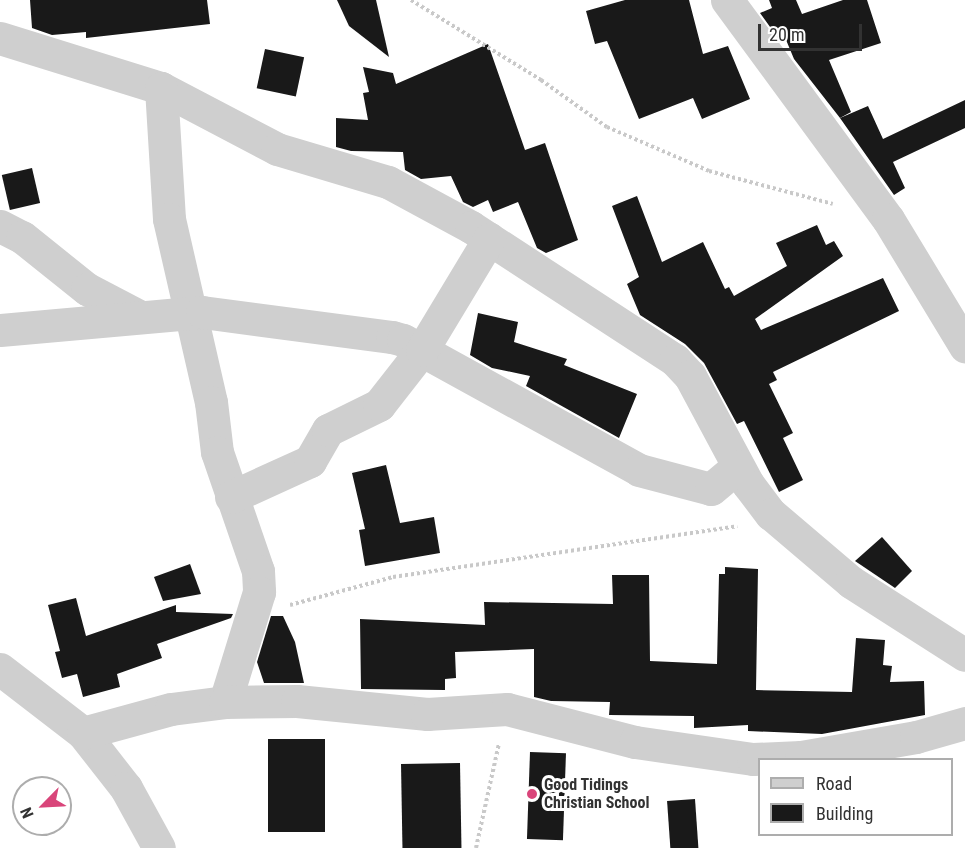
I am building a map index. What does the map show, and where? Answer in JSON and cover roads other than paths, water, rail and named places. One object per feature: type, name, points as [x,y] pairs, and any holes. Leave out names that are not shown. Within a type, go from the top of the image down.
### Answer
[{"type":"street","points":[[727,0],[888,219],[965,346]]},
{"type":"street","points":[[0,38],[161,88],[277,149],[353,169],[422,197],[489,239],[675,360],[690,376],[738,466],[771,514],[851,582],[965,655]]},
{"type":"street","points":[[161,88],[167,203],[188,313],[211,402],[216,452],[258,572],[259,592],[225,702]]},
{"type":"street","points":[[0,226],[22,237],[87,289],[137,315]]},
{"type":"street","points":[[231,497],[310,460],[328,430],[379,405],[422,350],[489,239]]},
{"type":"street","points":[[0,330],[137,315],[188,313],[235,315],[392,338],[422,350],[639,470],[711,489],[738,466]]},
{"type":"street","points":[[0,669],[83,733],[126,788],[159,848]]},
{"type":"street","points":[[83,733],[171,709],[225,702],[297,701],[427,714],[507,709],[635,742],[758,759]]},
{"type":"street","points":[[777,758],[801,757],[915,737],[965,723]]},
{"type":"place","name":"Good Tidings Christian School","points":[[532,794]]}]
